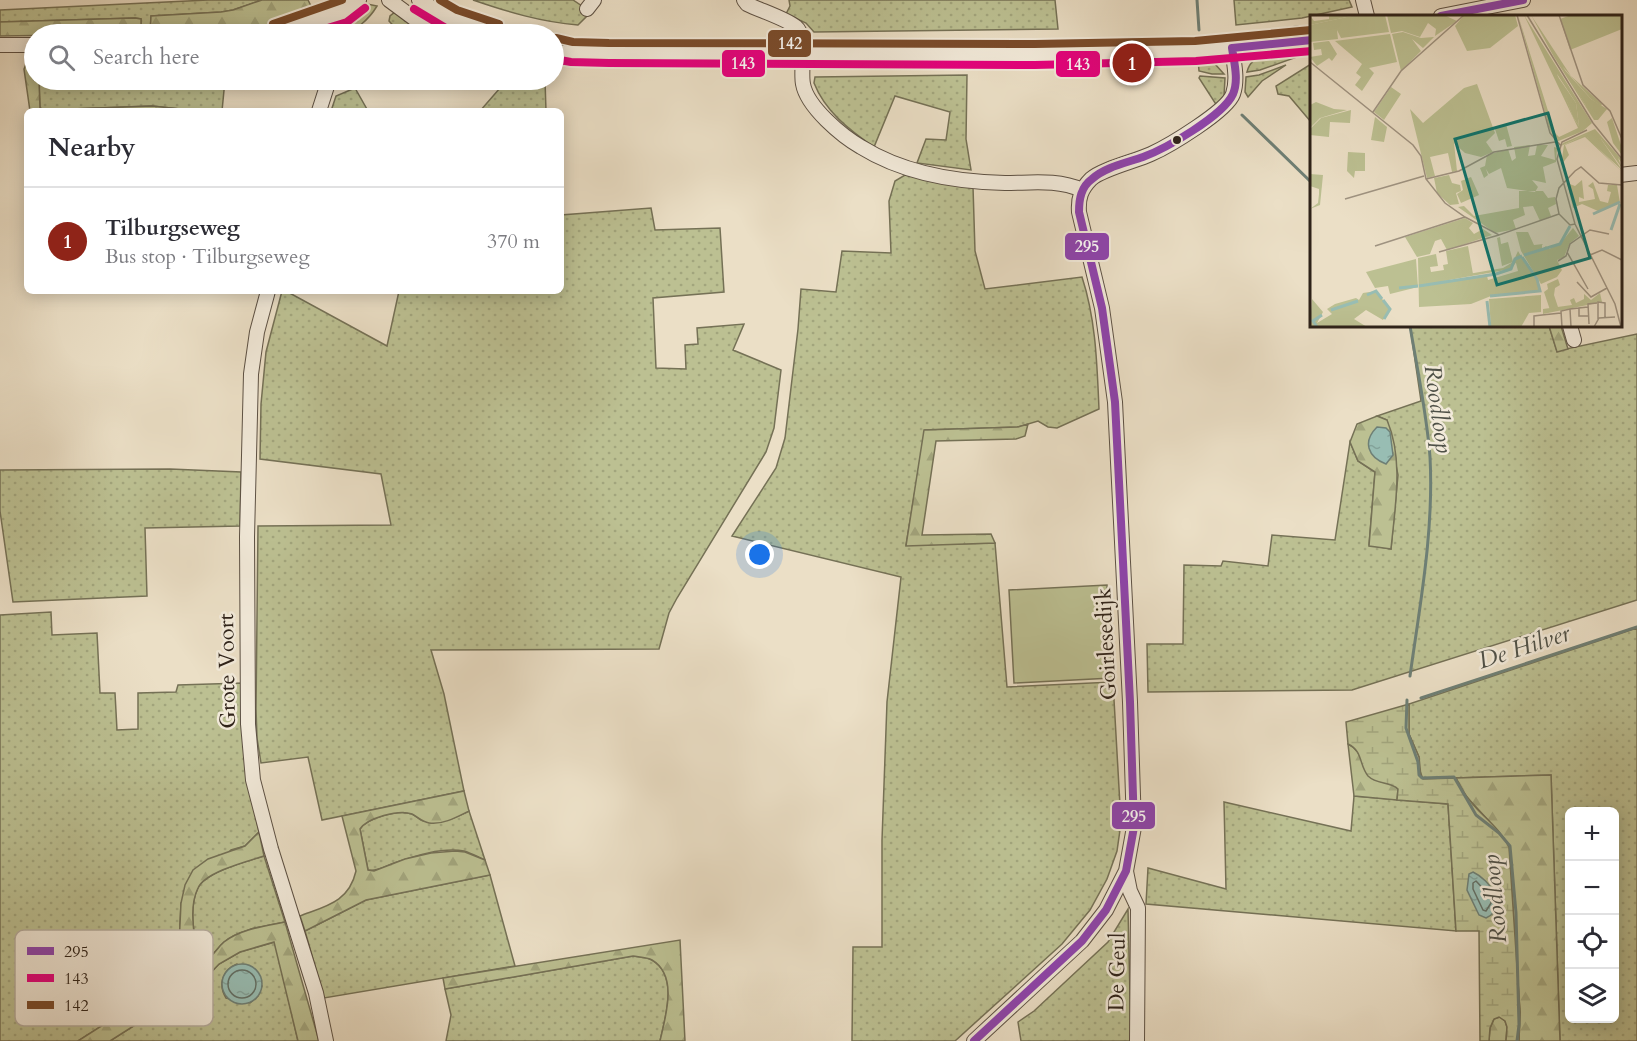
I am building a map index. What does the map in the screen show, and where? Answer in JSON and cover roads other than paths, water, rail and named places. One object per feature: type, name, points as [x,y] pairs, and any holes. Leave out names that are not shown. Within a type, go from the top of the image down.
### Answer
[{"type":"street","points":[[323,19],[335,0]]},
{"type":"street","points":[[307,24],[343,12],[359,0]]},
{"type":"street","points":[[389,0],[424,24]]},
{"type":"street","points":[[419,0],[453,20],[465,24]]},
{"type":"street","points":[[744,0],[747,4],[797,27],[803,36],[803,86],[816,109],[844,135],[880,157],[926,174],[968,181],[1056,182],[1082,190],[1093,177],[1152,154],[1229,102],[1234,92],[1235,74],[1232,48]]},
{"type":"street","points":[[1363,0],[1367,15]]},
{"type":"street","points":[[1446,15],[1523,0]]},
{"type":"street","points":[[323,19],[326,24]]},
{"type":"street","points":[[564,52],[1046,55],[1185,52],[1310,40]]},
{"type":"street","points":[[0,45],[24,45]]},
{"type":"street","points":[[564,50],[572,52]]},
{"type":"street","points":[[321,108],[326,90]]},
{"type":"street","points":[[1622,175],[1637,173]]},
{"type":"street","name":"Goirlesedijk","points":[[974,1041],[1082,941],[1106,910],[1120,887],[1126,871],[1134,827],[1115,402],[1102,308],[1078,212],[1078,199],[1082,190]]},
{"type":"street","name":"Grote Voort","points":[[267,294],[257,332],[251,374],[247,548],[248,724],[253,780],[271,849],[316,993],[326,1041]]},
{"type":"street","points":[[1570,327],[1574,340]]},
{"type":"street","name":"De Geul","points":[[1126,871],[1130,891],[1138,908],[1137,1041]]},
{"type":"water","points":[[1377,427],[1386,428],[1390,432],[1393,455],[1386,464],[1375,457],[1369,448],[1370,438]]},
{"type":"water","points":[[1473,872],[1491,887],[1497,901],[1493,913],[1486,918],[1479,915],[1467,890],[1469,874]]},
{"type":"water","points":[[242,964],[250,965],[256,970],[261,976],[261,992],[256,998],[250,1003],[242,1004],[234,1003],[228,998],[223,992],[222,984],[223,976],[228,970],[234,965]]},
{"type":"waterway","name":"Roodloop","points":[[1197,0],[1199,30]]},
{"type":"waterway","name":"Roodloop","points":[[1242,115],[1310,181]]},
{"type":"waterway","name":"Roodloop","points":[[1410,327],[1427,425],[1431,485],[1428,540],[1410,676]]},
{"type":"waterway","name":"De Hilver","points":[[1421,698],[1637,627]]},
{"type":"waterway","name":"Roodloop","points":[[1407,700],[1406,728],[1418,762],[1419,775],[1422,778],[1454,777],[1476,815],[1499,833],[1510,846],[1516,913],[1519,1025],[1517,1041]]},
{"type":"place","name":"Tilburgseweg","points":[[1132,63]]}]
